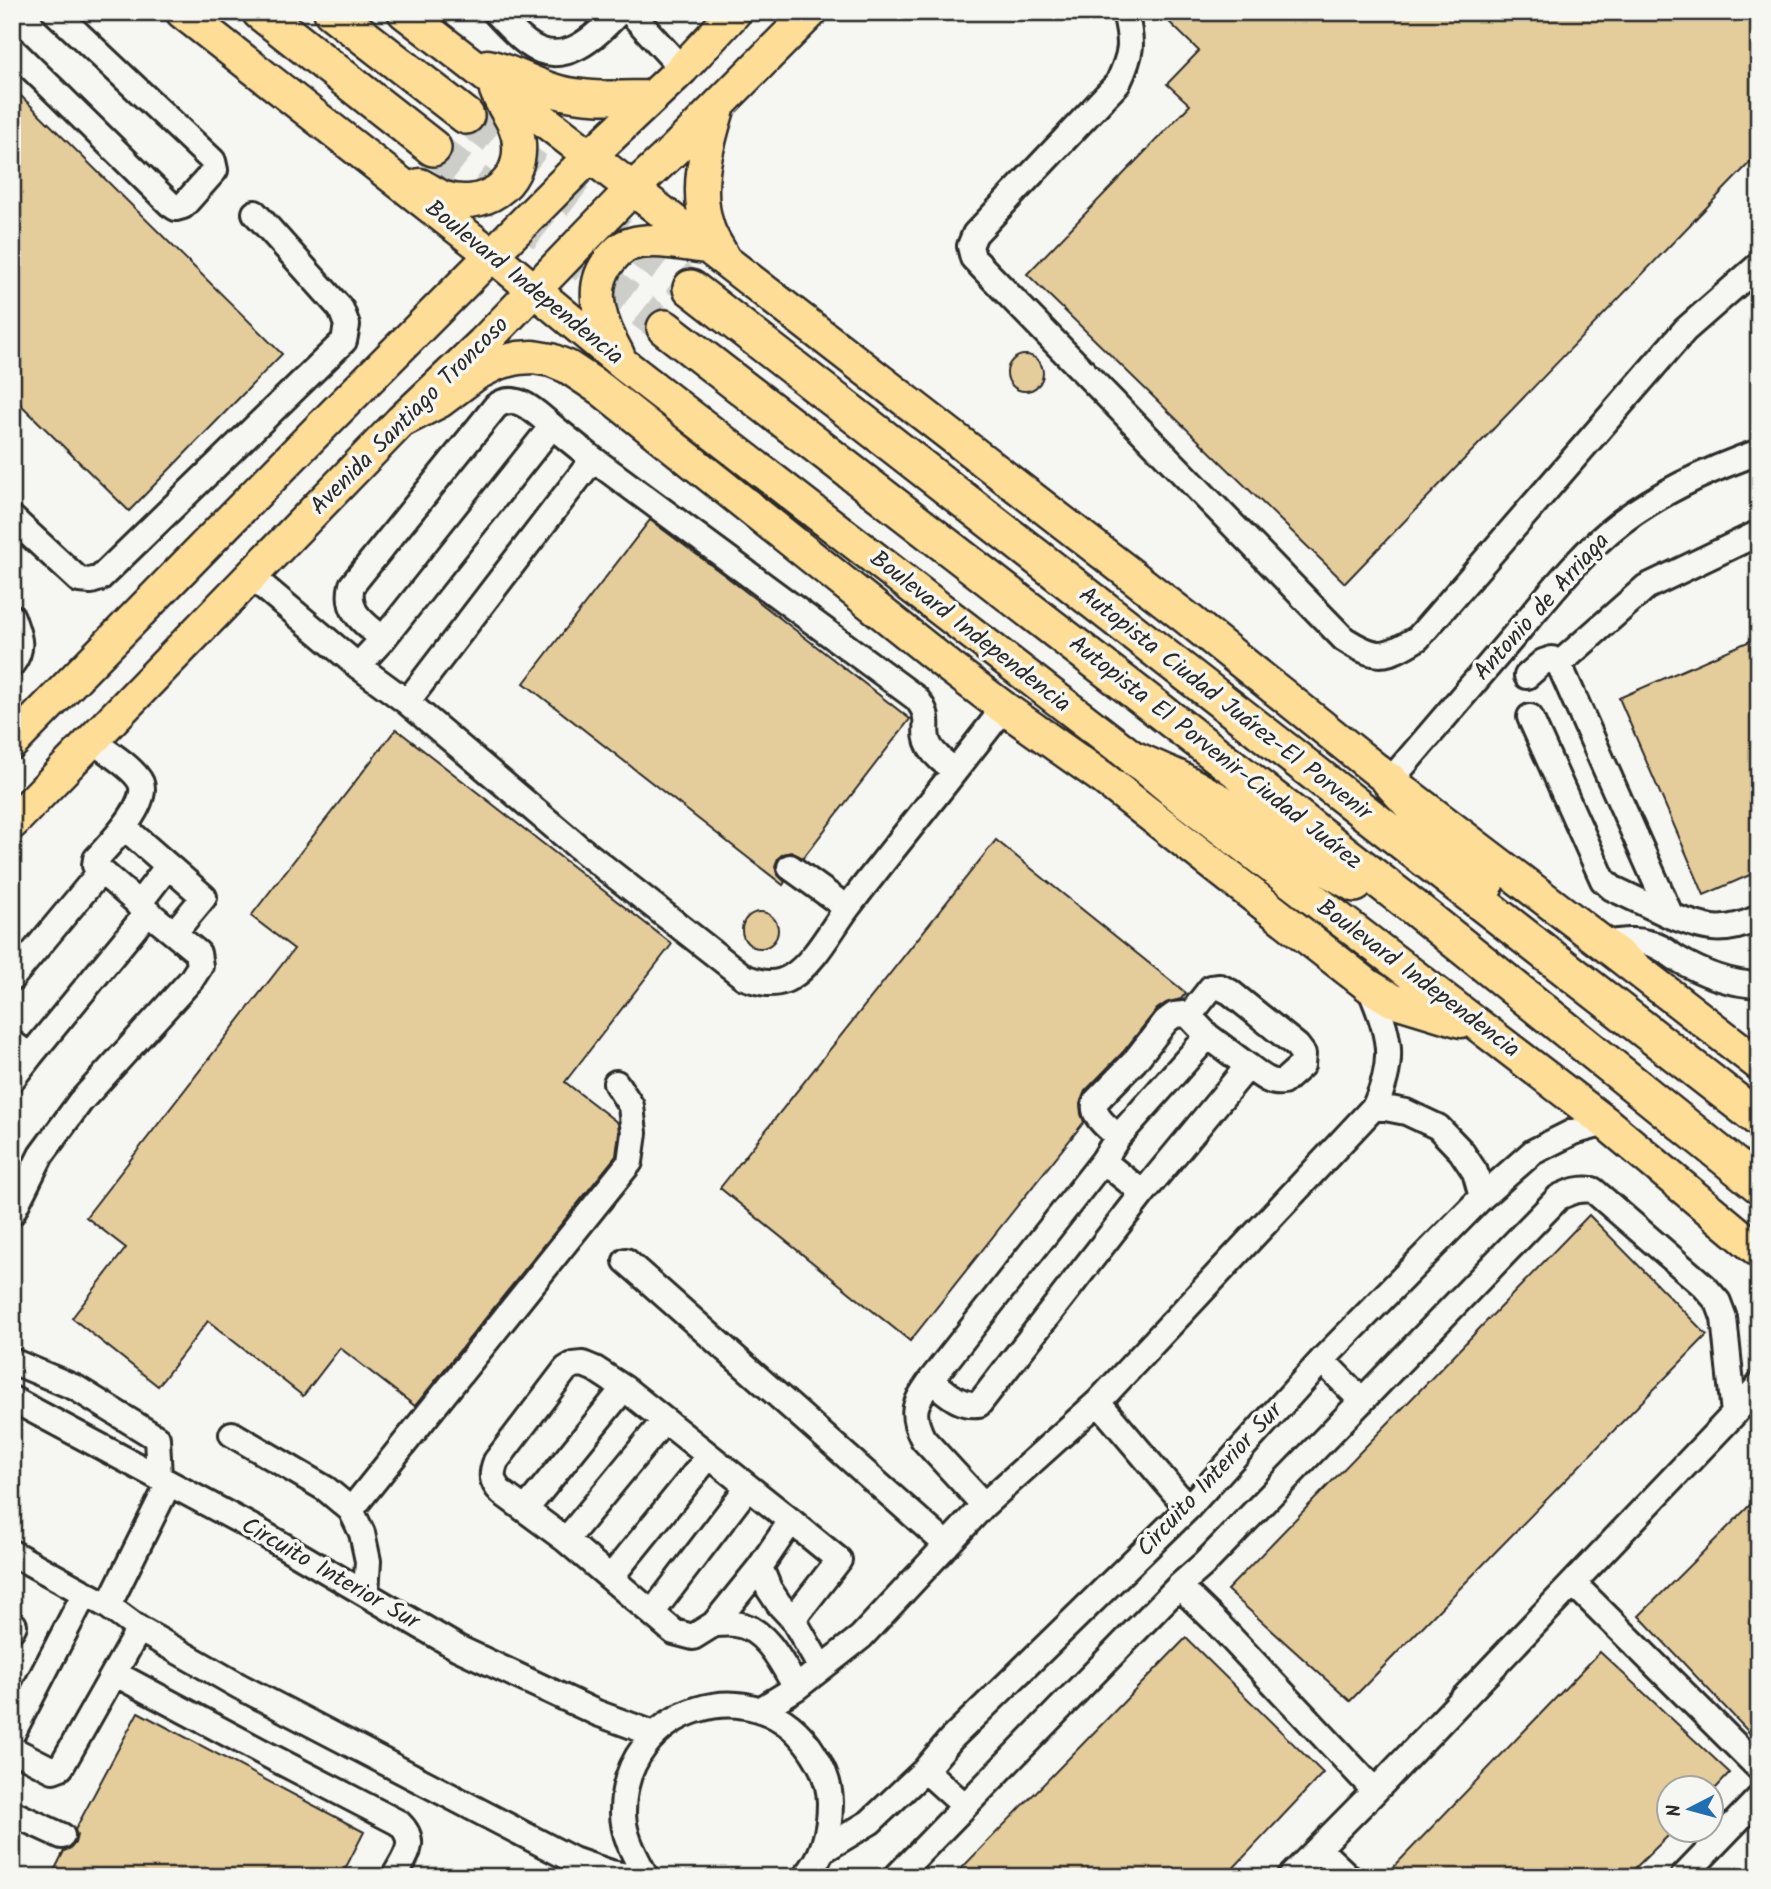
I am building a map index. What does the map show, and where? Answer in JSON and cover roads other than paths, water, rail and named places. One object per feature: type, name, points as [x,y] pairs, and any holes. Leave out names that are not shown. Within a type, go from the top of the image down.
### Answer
[{"type":"highway","points":[[260,12],[433,148]]},
{"type":"highway","points":[[332,12],[466,116]]},
{"type":"highway","name":"Autopista Ciudad Juárez-El Porvenir","points":[[691,288],[1759,1119]]},
{"type":"highway","name":"Autopista El Porvenir-Ciudad Juárez","points":[[665,328],[1416,909],[1759,1185]]},
{"type":"highway","points":[[1136,760],[1177,778],[1220,802],[1288,846],[1366,890],[1416,909]]},
{"type":"highway","points":[[1391,781],[1543,952]]},
{"type":"main road","name":"Boulevard Independencia","points":[[182,12],[492,255],[622,364],[1606,1123],[1759,1251]]},
{"type":"main road","points":[[404,12],[1759,1065]]},
{"type":"main road","points":[[12,743],[317,431],[589,157],[682,69],[735,12]]},
{"type":"main road","name":"Avenida Santiago Troncoso","points":[[12,823],[401,421],[811,12]]},
{"type":"main road","points":[[480,71],[499,68],[556,91],[584,97],[652,97]]},
{"type":"main road","points":[[398,181],[419,184],[444,198],[461,201],[492,196],[505,185],[514,171],[519,142],[513,120],[480,71]]},
{"type":"main road","points":[[716,254],[703,209],[702,191],[706,148],[720,104]]},
{"type":"main road","points":[[622,364],[602,323],[597,299],[605,266],[618,251],[629,244],[659,242],[716,254]]},
{"type":"main road","points":[[401,421],[440,401],[476,374],[498,363],[533,357],[568,367],[601,389],[951,668],[1103,778],[1369,986],[1392,1000],[1480,1027]]},
{"type":"main road","points":[[759,470],[951,668]]},
{"type":"street","points":[[12,50],[170,204],[176,208],[183,206],[215,170],[213,161],[55,12]]},
{"type":"street","points":[[495,12],[529,44],[544,51],[564,53],[596,36],[619,12]]},
{"type":"street","points":[[629,12],[682,69]]},
{"type":"street","points":[[1125,12],[1130,33],[1129,58],[1118,83],[975,234],[970,246],[973,258],[1344,639],[1364,652],[1390,653],[1418,638],[1685,330],[1759,265]]},
{"type":"street","points":[[12,518],[79,580],[91,581],[100,578],[344,341],[347,325],[341,309],[255,213]]},
{"type":"street","points":[[383,639],[354,613],[350,603],[352,586],[496,405],[507,400],[522,402],[593,459],[916,698],[924,707],[928,745],[936,756],[955,771]]},
{"type":"street","points":[[358,666],[383,639],[552,426]]},
{"type":"street","name":"Antonio de Arriaga","points":[[1391,781],[1597,541],[1643,506],[1676,486],[1723,464],[1759,452]]},
{"type":"street","points":[[407,702],[593,459]]},
{"type":"street","points":[[1559,664],[1646,587],[1759,533]]},
{"type":"street","points":[[251,576],[358,666],[407,702],[577,846],[744,977],[762,984],[777,983],[790,978],[806,965],[847,908],[1004,708]]},
{"type":"street","points":[[12,617],[20,643],[19,655],[12,664]]},
{"type":"street","points":[[1527,676],[1547,660],[1552,659],[1559,664],[1671,916]]},
{"type":"street","points":[[1530,717],[1603,880],[1612,888],[1671,916],[1700,926],[1733,928],[1759,918]]},
{"type":"street","points":[[12,1213],[41,1155],[80,1102],[200,966],[198,953],[94,864],[125,828],[142,795],[141,783],[132,772],[92,741]]},
{"type":"street","points":[[125,828],[204,897],[174,933]]},
{"type":"street","points":[[12,1079],[21,1049],[143,908],[167,867]]},
{"type":"street","points":[[790,867],[847,908]]},
{"type":"street","points":[[12,978],[101,871]]},
{"type":"street","points":[[1604,944],[1637,941],[1652,943],[1699,970],[1719,978],[1744,985],[1759,985]]},
{"type":"street","points":[[760,1710],[796,1688],[861,1637],[984,1505],[1098,1402],[1374,1106],[1385,1084],[1389,1055],[1383,1020],[1369,986]]},
{"type":"street","points":[[1118,1138],[1095,1114],[1094,1105],[1174,1015],[1189,1016],[1208,1035],[1274,1083],[1283,1082],[1301,1065],[1303,1054],[1297,1046],[1230,992],[1220,987],[1211,988],[1189,1016]]},
{"type":"street","points":[[984,1505],[923,1439],[915,1420],[916,1402],[1118,1138],[1208,1035]]},
{"type":"street","points":[[931,1380],[961,1403],[979,1404],[1143,1193],[1248,1066]]},
{"type":"street","points":[[351,1510],[630,1162],[634,1133],[631,1106],[616,1083]]},
{"type":"street","points":[[1374,1106],[1406,1112],[1437,1127],[1461,1151],[1475,1172],[1482,1197]]},
{"type":"street","name":"Circuito Interior Sur","points":[[822,1852],[870,1822],[925,1770],[951,1739],[1188,1508],[1322,1360],[1482,1197],[1533,1152],[1573,1132],[1606,1123]]},
{"type":"street","points":[[1103,1161],[1143,1193]]},
{"type":"street","points":[[897,1877],[1559,1197],[1581,1188],[1594,1190],[1704,1286],[1718,1302],[1726,1332],[1734,1414]]},
{"type":"street","points":[[626,1261],[947,1545]]},
{"type":"street","points":[[1322,1360],[1362,1401]]},
{"type":"street","points":[[12,1361],[76,1388],[157,1438],[164,1481],[108,1606]]},
{"type":"street","points":[[791,1521],[760,1567],[713,1624],[693,1637],[684,1636],[674,1632],[566,1540],[501,1492],[494,1484],[492,1470],[496,1461],[566,1370],[573,1365],[583,1364],[595,1369],[624,1388],[664,1421],[791,1521],[839,1560],[793,1619]]},
{"type":"street","points":[[1290,1877],[1375,1791],[1759,1385]]},
{"type":"street","points":[[526,1509],[624,1388]]},
{"type":"street","name":"Circuito Interior Sur","points":[[12,1399],[255,1529],[458,1648],[597,1713],[654,1734]]},
{"type":"street","points":[[1098,1402],[1188,1508]]},
{"type":"street","points":[[566,1540],[664,1421]]},
{"type":"street","points":[[232,1434],[326,1489],[351,1510],[362,1533],[368,1561],[366,1593]]},
{"type":"street","points":[[611,1577],[709,1456]]},
{"type":"street","points":[[652,1613],[748,1487]]},
{"type":"street","points":[[12,1553],[108,1606],[139,1629],[239,1686],[573,1860],[632,1877]]},
{"type":"street","points":[[760,1567],[769,1590],[793,1619],[821,1668]]},
{"type":"street","points":[[1573,1583],[1759,1768]]},
{"type":"street","points":[[1179,1586],[1375,1791]]},
{"type":"street","points":[[12,1734],[85,1593]]},
{"type":"street","points":[[713,1624],[738,1623],[756,1631],[779,1658],[796,1688]]},
{"type":"street","points":[[12,1749],[53,1770],[61,1767],[139,1629]]},
{"type":"street","points":[[114,1673],[400,1823],[409,1833],[410,1839],[407,1853],[394,1877]]},
{"type":"street","points":[[646,1877],[629,1843],[623,1814],[626,1785],[636,1757],[654,1734],[677,1717],[704,1707],[732,1704],[760,1710],[786,1723],[807,1742],[822,1767],[830,1795],[830,1824],[822,1852],[805,1877]]},
{"type":"street","points":[[925,1770],[965,1806]]},
{"type":"street","points":[[1683,1877],[1759,1798]]},
{"type":"street","points":[[12,1813],[62,1836]]},
{"type":"street","points":[[1319,1849],[1349,1877]]},
{"type":"tunnel","points":[[466,116],[691,288]]},
{"type":"tunnel","points":[[433,148],[665,328]]}]
